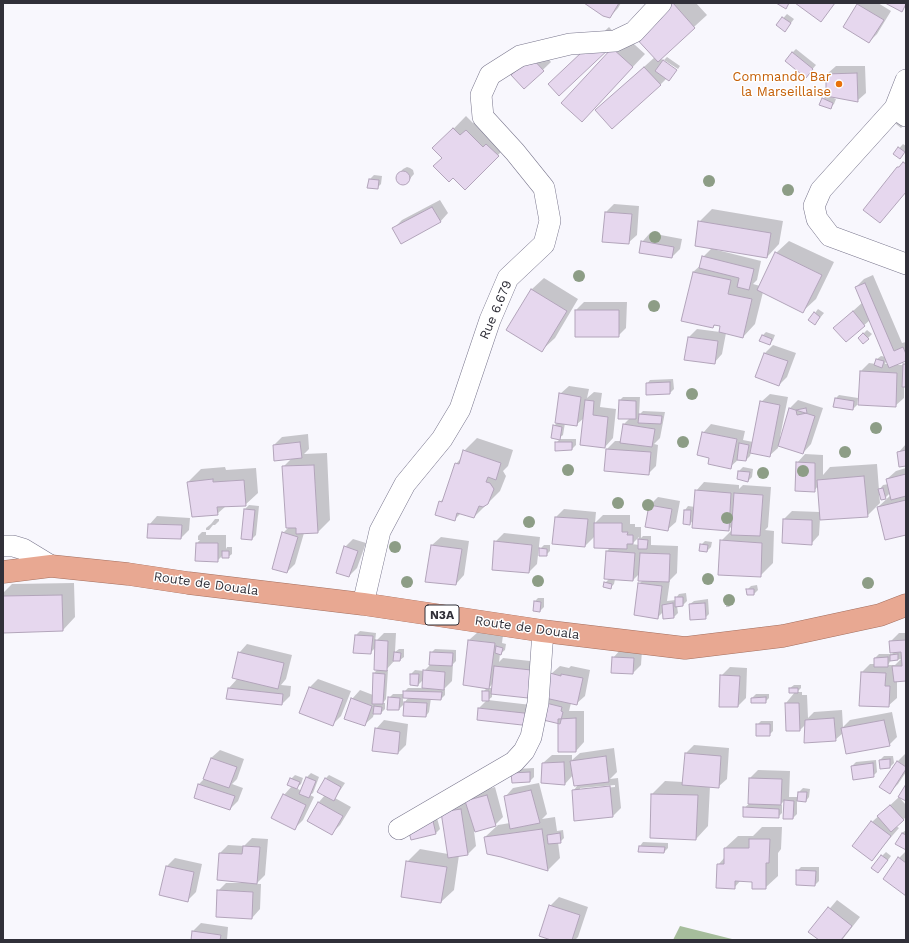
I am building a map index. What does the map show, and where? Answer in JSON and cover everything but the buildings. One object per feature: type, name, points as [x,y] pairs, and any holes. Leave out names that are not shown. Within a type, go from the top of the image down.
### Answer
[{"type":"highway","name":"Route de Douala","points":[[3,572],[51,566],[128,574],[188,583],[363,604],[543,631],[685,648],[783,636],[880,615],[906,605]]},
{"type":"street","name":"Rue 6.679","points":[[363,604],[380,530],[405,484],[442,439],[460,409],[490,320],[508,278],[544,244],[550,221],[544,188],[516,152],[483,117],[481,95],[490,75],[520,56],[570,44],[615,41],[634,32],[661,3]]},
{"type":"street","points":[[906,80],[901,112],[821,190],[814,206],[817,219],[830,236],[906,264]]},
{"type":"street","points":[[3,546],[13,546],[23,550],[51,566]]},
{"type":"street","points":[[399,829],[514,762],[524,751],[531,737],[538,704],[543,631]]},
{"type":"green space","points":[[680,926],[736,940],[673,940]]},
{"type":"place","name":"Commando Bar la Marseillaise","points":[[839,84]]}]
